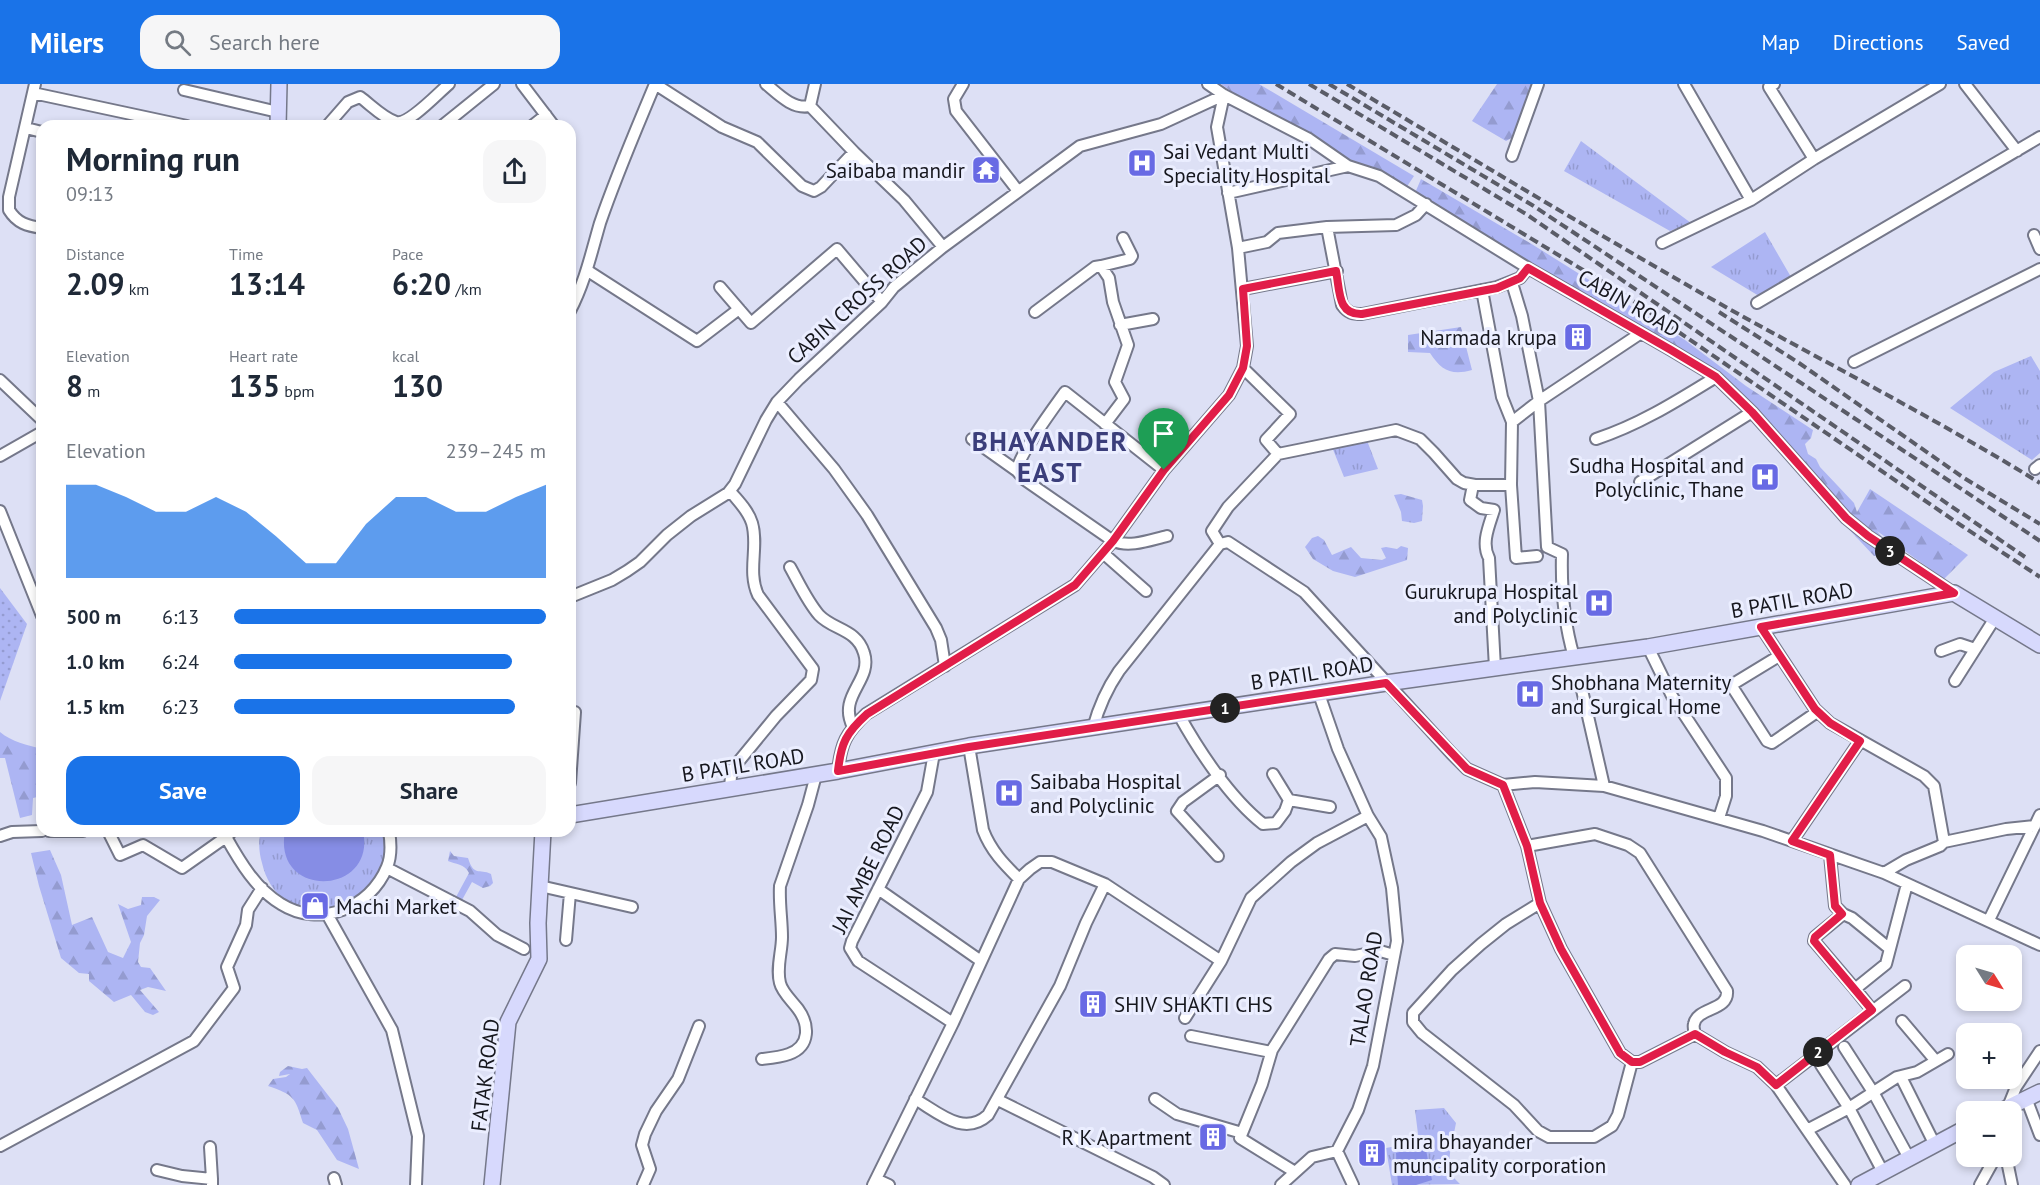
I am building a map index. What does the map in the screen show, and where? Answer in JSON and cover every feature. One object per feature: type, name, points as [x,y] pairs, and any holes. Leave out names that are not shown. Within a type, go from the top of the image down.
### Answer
[{"type":"main road","points":[[278,119],[279,84]]},
{"type":"main road","points":[[1954,593],[2040,645]]},
{"type":"main road","name":"B PATIL ROAD","points":[[576,814],[816,775],[969,747],[1386,683],[1648,647],[1954,593]]},
{"type":"main road","name":"FATAK ROAD","points":[[492,1185],[508,1022],[539,959],[538,923],[543,837]]},
{"type":"main road","points":[[2014,1101],[2027,1092]]},
{"type":"main road","points":[[1859,1185],[1956,1133]]},
{"type":"street","points":[[411,120],[449,84]]},
{"type":"street","points":[[449,120],[494,84]]},
{"type":"street","points":[[522,84],[550,120]]},
{"type":"street","points":[[576,298],[588,271],[600,224],[611,194],[655,84],[722,127],[757,142],[802,186],[809,190],[814,191],[821,187],[854,152]]},
{"type":"street","points":[[766,84],[794,105],[802,108],[810,106]]},
{"type":"street","points":[[810,106],[815,84]]},
{"type":"street","points":[[963,84],[954,99],[956,111],[1018,191]]},
{"type":"street","points":[[1208,84],[1224,95],[1310,139],[1348,166]]},
{"type":"street","points":[[1512,156],[1538,84]]},
{"type":"street","points":[[1684,84],[1751,200]]},
{"type":"street","points":[[1662,243],[1751,200],[1814,159],[1940,84]]},
{"type":"street","points":[[1965,84],[2017,151]]},
{"type":"street","points":[[1770,85],[1814,159]]},
{"type":"street","points":[[36,227],[20,222],[9,210],[9,197],[34,89],[162,120]]},
{"type":"street","points":[[184,90],[278,119]]},
{"type":"street","points":[[838,771],[840,751],[844,740],[853,727],[867,714],[1075,585],[1113,541],[1164,470],[1229,395],[1243,368],[1247,346],[1238,248],[1217,127],[1224,95]]},
{"type":"street","name":"CABIN CROSS ROAD","points":[[576,595],[612,580],[627,571],[691,516],[730,491],[777,402],[882,302],[894,287],[943,247],[1080,146],[1161,124],[1224,95]]},
{"type":"street","points":[[332,120],[348,102],[360,97],[394,120]]},
{"type":"street","points":[[810,106],[904,200],[943,247]]},
{"type":"street","points":[[540,120],[546,115]]},
{"type":"street","points":[[26,128],[36,130]]},
{"type":"street","points":[[1757,303],[2040,137]]},
{"type":"street","points":[[1228,193],[1348,166]]},
{"type":"street","name":"CABIN ROAD","points":[[1348,166],[1379,176],[1528,268],[1716,377],[1752,412],[1846,518],[1868,536],[1954,593]]},
{"type":"street","points":[[1238,248],[1267,242],[1278,233],[1327,227],[1396,225],[1416,215],[1426,204]]},
{"type":"street","points":[[1327,227],[1342,305],[1353,314],[1512,283],[1520,278],[1528,268]]},
{"type":"street","points":[[2034,235],[2040,249]]},
{"type":"street","points":[[1035,312],[1095,267],[1131,259],[1132,256],[1123,238]]},
{"type":"street","points":[[720,288],[751,322],[837,249],[882,302]]},
{"type":"street","points":[[1101,266],[1109,278],[1113,302],[1128,345],[1115,382],[1124,399],[1105,424]]},
{"type":"street","points":[[1854,362],[2040,269]]},
{"type":"street","points":[[588,271],[697,341],[739,309]]},
{"type":"street","points":[[1243,289],[1336,271]]},
{"type":"street","points":[[1512,283],[1522,316],[1539,400],[1548,548],[1562,554],[1561,584],[1567,633],[1575,657]]},
{"type":"street","points":[[1482,290],[1502,397],[1512,422],[1511,485],[1516,558],[1537,556]]},
{"type":"street","points":[[1120,325],[1153,319]]},
{"type":"street","points":[[1512,422],[1539,400],[1641,333]]},
{"type":"street","points":[[1243,368],[1290,414],[1266,440],[1278,454]]},
{"type":"street","points":[[1596,439],[1660,411],[1716,377]]},
{"type":"street","points":[[0,380],[36,414]]},
{"type":"street","points":[[1017,471],[1019,461],[1041,424],[1065,392],[1164,470]]},
{"type":"street","points":[[777,402],[834,469],[887,545],[936,628],[941,640],[945,666]]},
{"type":"street","points":[[1640,482],[1752,412]]},
{"type":"street","points":[[1220,543],[1212,531],[1228,507],[1278,454],[1396,430],[1420,439],[1456,479],[1473,485],[1511,485]]},
{"type":"street","points":[[0,456],[36,435]]},
{"type":"street","points":[[972,439],[1017,471],[1025,480],[1113,541],[1122,545],[1167,536]]},
{"type":"street","points":[[1473,485],[1470,500],[1472,504],[1494,510],[1485,542],[1485,552],[1489,558],[1495,668]]},
{"type":"street","points":[[730,491],[746,509],[752,524],[753,585],[769,611],[813,669],[811,680],[776,716],[735,766],[730,789]]},
{"type":"street","points":[[0,511],[36,601]]},
{"type":"street","points":[[1093,728],[1099,705],[1119,671],[1220,543],[1228,542],[1304,592],[1467,769],[1503,785],[1535,782],[1604,786],[1719,818],[1884,873],[2040,945]]},
{"type":"street","points":[[1103,553],[1146,591]]},
{"type":"street","points":[[790,567],[820,617],[842,628],[860,641],[865,654],[866,669],[848,708],[848,717],[853,727]]},
{"type":"street","points":[[1955,681],[1995,618]]},
{"type":"street","points":[[1761,627],[1817,712],[1830,723],[1860,741],[1924,776],[1934,786],[1944,842]]},
{"type":"street","points":[[1941,651],[1960,644],[1975,649]]},
{"type":"street","points":[[1648,647],[1672,696],[1726,778],[1726,796],[1719,818]]},
{"type":"street","points":[[1779,656],[1733,684],[1733,688],[1767,741],[1772,743],[1817,712]]},
{"type":"street","points":[[1582,690],[1604,786]]},
{"type":"street","name":"TALAO ROAD","points":[[1319,694],[1338,749],[1368,816],[1381,837],[1392,888],[1397,941],[1373,1066],[1358,1110],[1337,1151]]},
{"type":"street","points":[[1179,715],[1197,746],[1246,811],[1263,824],[1276,823],[1286,811],[1289,800],[1273,774]]},
{"type":"street","points":[[1792,841],[1860,741]]},
{"type":"street","points":[[969,747],[983,830],[993,852],[1019,879]]},
{"type":"street","name":"JAI AMBE ROAD","points":[[934,753],[927,792],[850,948],[858,961],[953,1023]]},
{"type":"street","points":[[762,1059],[790,1054],[798,1049],[807,1032],[805,1020],[780,985],[778,970],[782,921],[779,900],[780,886],[816,775]]},
{"type":"street","points":[[1218,856],[1177,811],[1183,802],[1220,775]]},
{"type":"street","points":[[1503,785],[1527,846],[1540,903],[1561,949],[1620,1053],[1632,1062],[1640,1062],[1695,1034]]},
{"type":"street","points":[[1289,800],[1330,807]]},
{"type":"street","points":[[1989,920],[2040,815]]},
{"type":"street","points":[[1185,1018],[1221,961],[1251,898],[1290,862],[1317,843],[1368,816]]},
{"type":"street","points":[[1884,873],[1944,842],[2006,829],[2035,826]]},
{"type":"street","points":[[0,836],[12,832],[36,831]]},
{"type":"street","points":[[1527,846],[1595,834],[1628,845],[1641,853],[1727,991],[1728,996],[1724,1003],[1696,1018],[1695,1034]]},
{"type":"street","points":[[111,837],[120,855],[143,845],[182,868],[225,837]]},
{"type":"street","points":[[230,837],[246,870],[262,888],[280,904],[303,915],[327,914],[353,907],[373,890],[387,868],[391,849],[390,837]]},
{"type":"street","points":[[1830,855],[1835,906],[1842,914],[1852,918],[1890,949]]},
{"type":"street","points":[[889,1185],[875,1182],[953,1023],[1019,879],[1030,868],[1040,862],[1052,862],[1105,884],[1221,961]]},
{"type":"street","points":[[387,868],[470,911],[497,935],[524,950]]},
{"type":"street","points":[[915,1100],[959,1124],[970,1126],[980,1123],[988,1115],[1060,986],[1105,884]]},
{"type":"street","points":[[1855,989],[1886,964],[1907,884]]},
{"type":"street","points":[[540,886],[632,907]]},
{"type":"street","points":[[0,1146],[194,1041],[234,988],[227,968],[246,925],[248,910],[262,888]]},
{"type":"street","points":[[878,889],[981,961]]},
{"type":"street","points":[[567,940],[570,893]]},
{"type":"street","points":[[1540,903],[1506,924],[1452,970],[1413,1013],[1413,1022],[1422,1033],[1514,1105],[1538,1131],[1549,1137],[1594,1137],[1612,1126],[1618,1115],[1632,1062]]},
{"type":"street","points":[[327,914],[392,1030],[418,1136],[416,1185]]},
{"type":"street","points":[[1842,914],[1815,937],[1814,941],[1872,1010]]},
{"type":"street","points":[[1295,1172],[1240,1138],[1262,1084],[1271,1052],[1329,959],[1335,954],[1355,956],[1380,951],[1394,955]]},
{"type":"street","points":[[1776,1085],[1905,986]]},
{"type":"street","points":[[1902,1022],[1935,1060]]},
{"type":"street","points":[[643,1185],[650,1169],[642,1145],[645,1134],[656,1111],[678,1079],[699,1026]]},
{"type":"street","points":[[1695,1034],[1757,1067],[1776,1085],[1845,1185]]},
{"type":"street","points":[[1191,1036],[1271,1052]]},
{"type":"street","points":[[1844,1047],[1873,1092],[1910,1158]]},
{"type":"street","points":[[2040,1051],[2027,1092],[2040,1136]]},
{"type":"street","points":[[1807,1130],[1849,1108],[1897,1077],[1917,1072],[1948,1054]]},
{"type":"street","points":[[1821,1065],[1849,1108],[1883,1172]]},
{"type":"street","points":[[1901,1077],[1935,1145]]},
{"type":"street","points":[[998,1100],[1153,1177],[1164,1185]]},
{"type":"street","points":[[1155,1100],[1177,1114],[1242,1133]]},
{"type":"street","points":[[157,1170],[212,1182],[210,1147]]},
{"type":"street","points":[[1281,1185],[1312,1157],[1337,1151],[1353,1185]]},
{"type":"street","points":[[1980,1185],[1990,1167]]},
{"type":"street","points":[[2008,1167],[2012,1185]]},
{"type":"green space","points":[[1221,84],[1259,84],[1414,176],[1404,191],[1243,100]]},
{"type":"green space","points":[[1497,84],[1535,84],[1517,135],[1506,141],[1472,121]]},
{"type":"green space","points":[[1581,141],[1691,223],[1670,231],[1564,171]]},
{"type":"green space","points":[[1421,179],[1530,243],[1685,340],[1746,386],[1813,430],[1811,438],[1805,444],[1808,454],[1816,459],[1820,467],[1854,503],[1857,512],[1870,489],[1968,555],[1944,579],[1877,531],[1888,544],[1881,555],[1874,556],[1815,493],[1760,426],[1726,390],[1415,193]]},
{"type":"green space","points":[[1765,232],[1791,277],[1759,296],[1711,267]]},
{"type":"green space","points":[[1461,327],[1472,370],[1452,372],[1438,364],[1430,353],[1408,352],[1408,335]]},
{"type":"green space","points":[[2031,356],[2040,371],[2040,453],[2032,460],[1950,408],[1994,372]]},
{"type":"green space","points":[[1366,438],[1378,469],[1344,477],[1332,447]]},
{"type":"green space","points":[[1401,494],[1422,500],[1422,521],[1414,523],[1402,521],[1394,495]]},
{"type":"green space","points":[[1318,536],[1324,540],[1332,555],[1351,547],[1361,558],[1382,560],[1386,558],[1381,548],[1397,549],[1401,546],[1408,548],[1407,560],[1355,577],[1333,571],[1313,559],[1305,547],[1312,538]]},
{"type":"green space","points":[[0,588],[27,624],[0,701]]},
{"type":"green space","points":[[0,732],[15,741],[36,747],[36,797],[33,798],[32,815],[20,818],[5,758],[0,758]]},
{"type":"green space","points":[[260,837],[386,837],[384,860],[373,883],[355,900],[334,909],[312,910],[290,903],[273,888],[262,863]]},
{"type":"green space","points":[[50,850],[61,875],[72,925],[92,917],[108,952],[123,958],[131,942],[118,904],[128,909],[141,905],[142,897],[154,897],[160,900],[147,916],[138,962],[141,967],[150,968],[166,991],[148,987],[140,990],[159,1012],[153,1015],[145,1012],[131,995],[114,1002],[89,981],[89,974],[79,973],[61,958],[31,853]]},
{"type":"green space","points":[[450,851],[454,856],[468,858],[475,870],[491,874],[493,883],[483,888],[472,882],[462,900],[456,897],[469,873],[462,866],[448,861]]},
{"type":"green space","points":[[288,1066],[307,1068],[338,1108],[348,1129],[359,1169],[337,1160],[317,1130],[303,1123],[292,1098],[268,1086],[273,1079],[290,1074],[279,1076],[280,1072]]},
{"type":"green space","points":[[1444,1108],[1456,1123],[1448,1172],[1460,1184],[1392,1185],[1386,1148],[1419,1142],[1415,1110]]},
{"type":"shaded area","points":[[285,837],[363,837],[363,852],[355,868],[341,878],[324,881],[308,878],[294,869],[285,853]]},
{"type":"shaded area","points":[[1425,1145],[1432,1180],[1416,1185],[1398,1185],[1396,1153]]},
{"type":"railway","points":[[1276,84],[1626,296],[2040,577]]},
{"type":"railway","points":[[1309,84],[1526,214],[2025,557]]},
{"type":"railway","points":[[1329,84],[1532,205],[2040,541]]},
{"type":"railway","points":[[1347,84],[1731,310],[1925,416],[2040,483]]},
{"type":"railway","points":[[1719,312],[1799,363],[1964,478],[2040,524]]},
{"type":"place","name":"Sai Vedant Multi Speciality Hospital","points":[[1142,163]]},
{"type":"place","name":"Saibaba mandir","points":[[986,170]]},
{"type":"place","name":"Narmada krupa","points":[[1578,337]]},
{"type":"place","name":"Sudha Hospital and Polyclinic, Thane","points":[[1765,477]]},
{"type":"place","name":"Gurukrupa Hospital and Polyclinic","points":[[1599,603]]},
{"type":"place","name":"Shobhana Maternity and Surgical Home","points":[[1530,694]]},
{"type":"place","name":"Saibaba Hospital and Polyclinic","points":[[1009,793]]},
{"type":"place","name":"Machi Market","points":[[315,906]]},
{"type":"place","name":"SHIV SHAKTI CHS","points":[[1093,1004]]},
{"type":"place","name":"R K Apartment","points":[[1213,1137]]},
{"type":"place","name":"mira bhayander muncipality corporation","points":[[1372,1153]]},
{"type":"district","name":"BHAYANDER EAST","points":[[1050,456]]},
{"type":"route","points":[[1528,268],[1716,377],[1752,412],[1846,518],[1868,536],[1954,593],[1761,627],[1815,709],[1830,723],[1860,741],[1792,841],[1830,855],[1835,906],[1842,914],[1815,937],[1814,941],[1872,1010],[1776,1085],[1757,1067],[1695,1034],[1640,1062],[1626,1059],[1611,1039],[1561,949],[1540,903],[1527,846],[1503,785],[1467,769],[1386,683],[969,747],[838,771],[840,751],[844,740],[853,727],[867,714],[1075,585],[1113,541],[1164,470],[1229,395],[1243,368],[1247,346],[1243,289],[1336,271],[1342,305],[1353,314],[1362,314],[1497,288],[1520,278],[1528,268]]}]
